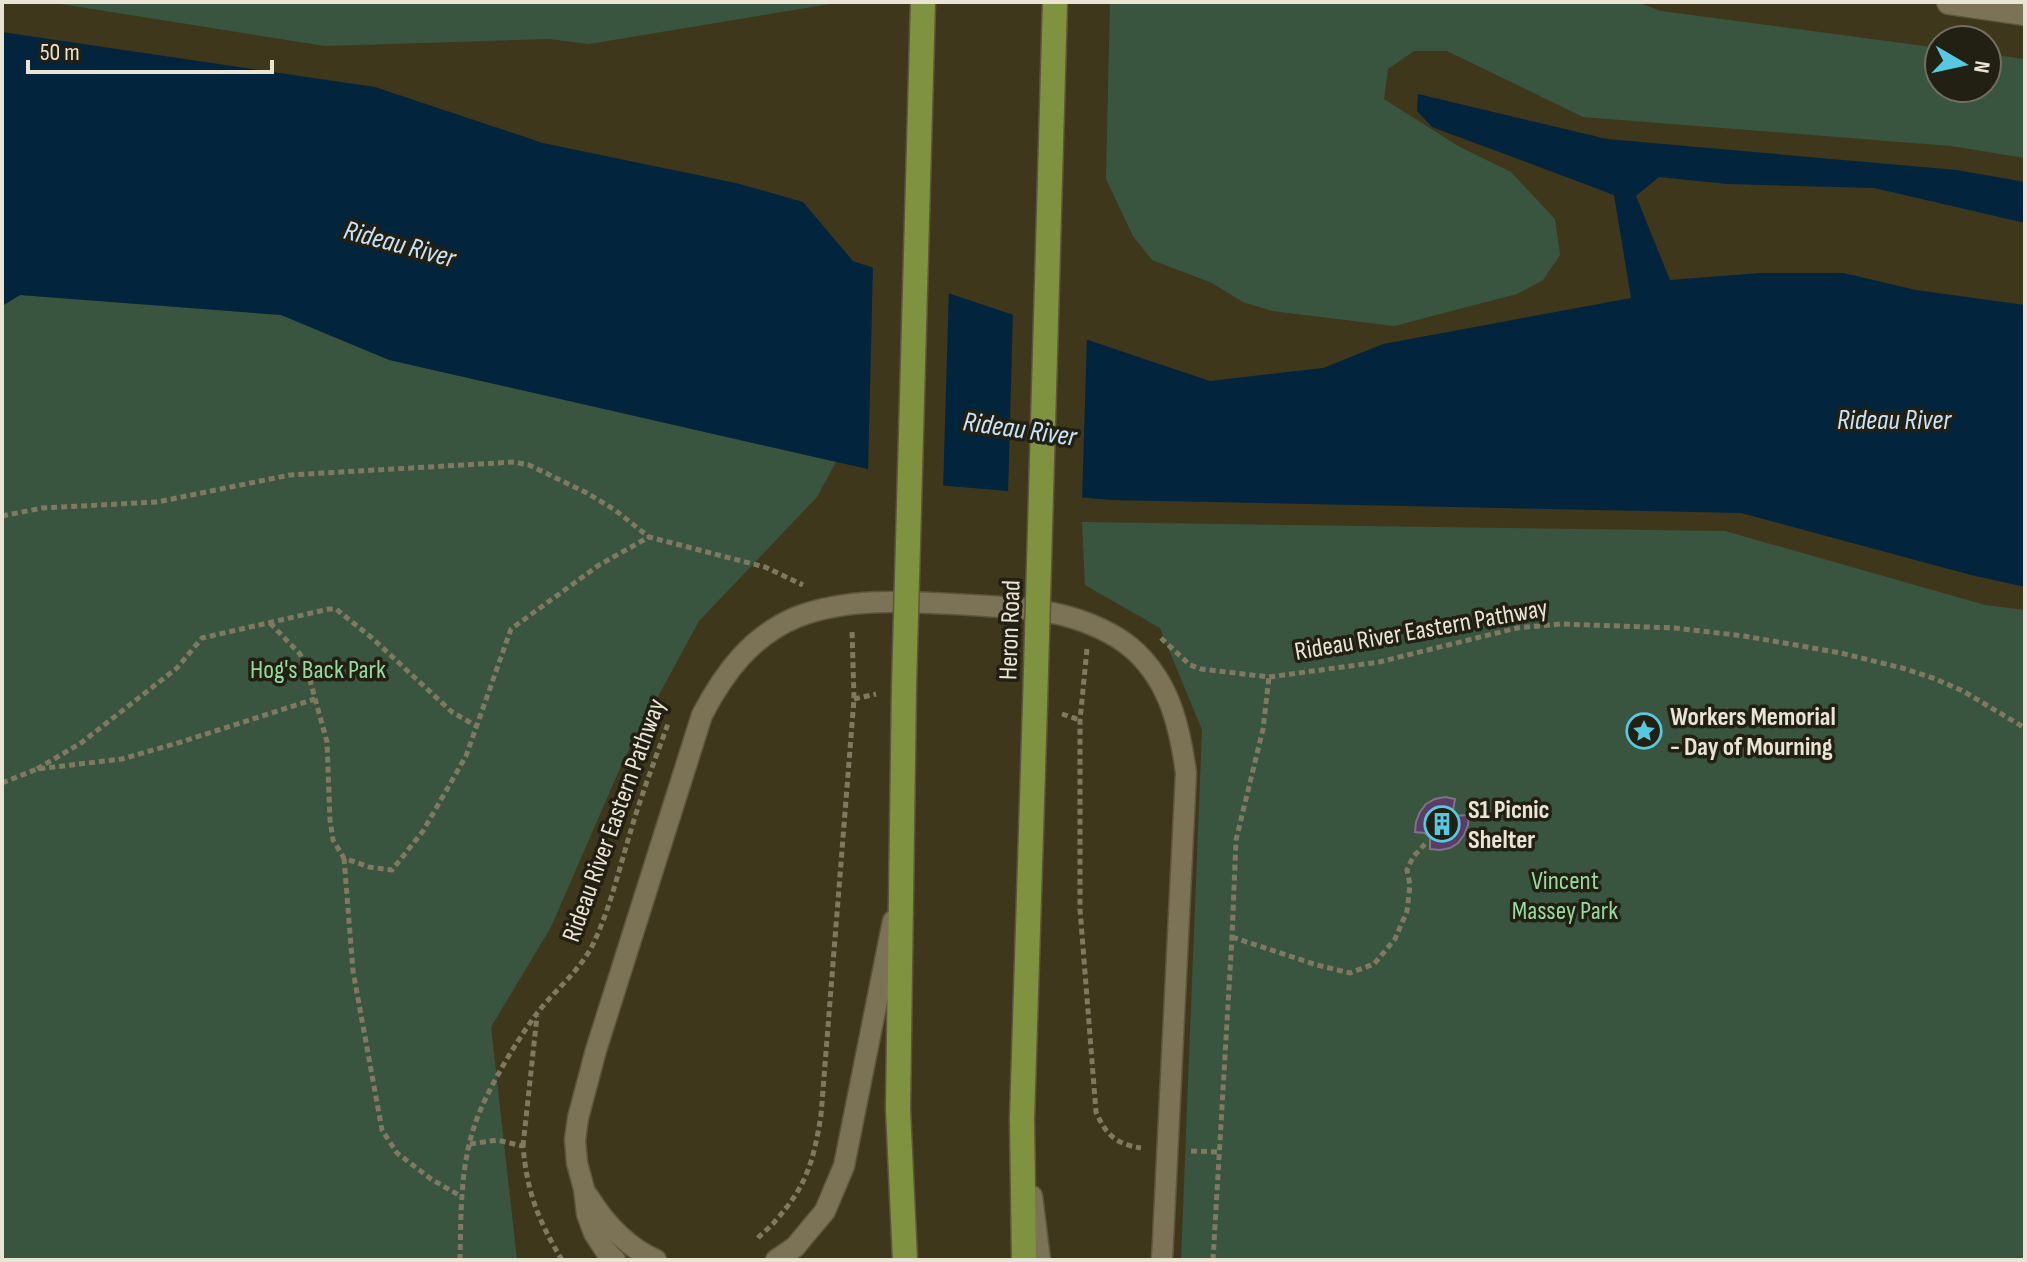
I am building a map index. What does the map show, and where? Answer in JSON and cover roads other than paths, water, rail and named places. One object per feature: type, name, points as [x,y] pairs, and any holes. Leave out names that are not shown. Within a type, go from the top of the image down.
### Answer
[{"type":"main road","points":[[905,1260],[898,1109],[904,687],[923,2]]},
{"type":"main road","name":"Heron Road","points":[[1024,1260],[1022,1119],[1055,2]]},
{"type":"main road","points":[[1949,2],[2025,13]]},
{"type":"lane","points":[[615,1260],[594,1233],[587,1214],[575,1140],[585,1088],[605,1020],[702,715],[716,687],[733,664],[751,646],[795,618],[851,604],[905,603],[1006,607],[1049,612],[1089,624],[1114,636],[1150,666],[1175,716],[1186,773],[1162,1260]]},
{"type":"lane","points":[[776,1260],[795,1247],[825,1211],[844,1166],[902,874]]},
{"type":"lane","points":[[1022,1119],[1040,1260]]},
{"type":"lane","points":[[584,1189],[595,1208],[627,1242],[656,1260]]},
{"type":"water","name":"Rideau River","points":[[2,32],[375,87],[543,143],[736,183],[803,202],[853,261],[1210,381],[1323,368],[1383,344],[1631,298],[1614,195],[1432,127],[1417,111],[1418,94],[1607,139],[1957,170],[2025,182],[2025,223],[1874,188],[1727,184],[1659,177],[1636,196],[1670,280],[1760,273],[1844,273],[1916,290],[2025,305],[2025,587],[1741,513],[1111,500],[938,485],[389,360],[281,315],[20,295],[2,306]]},
{"type":"place","name":"Workers Memorial - Day of Mourning","points":[[1644,731]]},
{"type":"place","name":"S1 Picnic Shelter","points":[[1442,824]]},
{"type":"park label","name":"Hog's Back Park","points":[[318,669]]},
{"type":"park label","name":"Vincent Massey Park","points":[[1565,895]]}]
